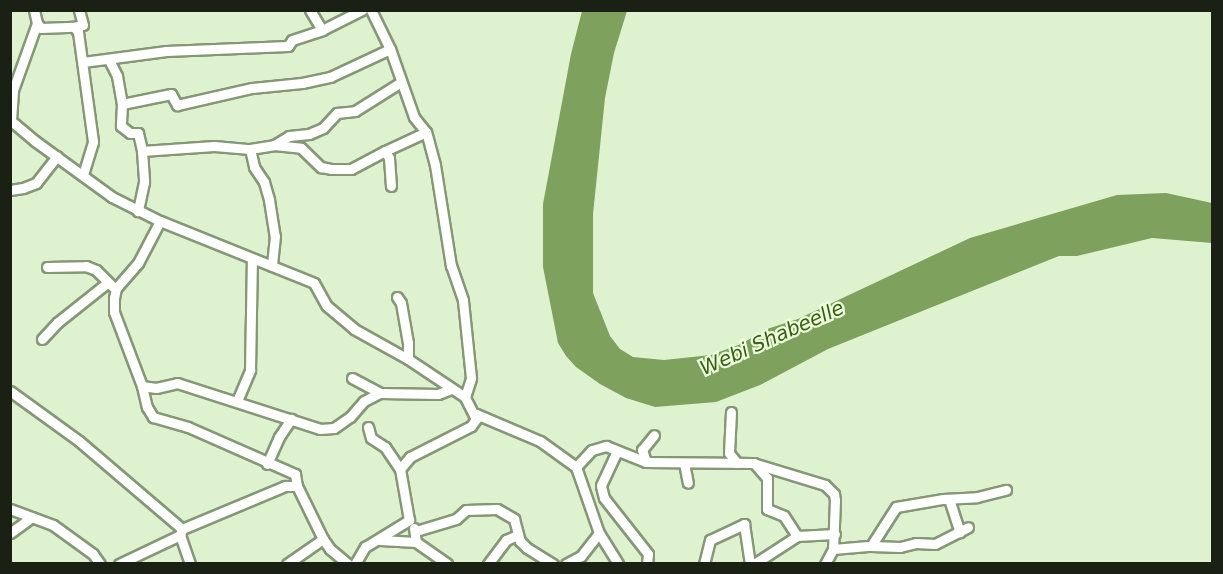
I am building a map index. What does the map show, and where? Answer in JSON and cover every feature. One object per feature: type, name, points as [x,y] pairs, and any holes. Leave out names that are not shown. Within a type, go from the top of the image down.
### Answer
[{"type":"street","points":[[34,10],[41,28],[83,25],[79,10]]},
{"type":"street","points":[[310,10],[322,30]]},
{"type":"street","points":[[83,62],[166,51],[288,46],[292,40],[322,30],[362,10]]},
{"type":"street","points":[[371,10],[390,49],[414,117],[426,132],[444,213],[451,266],[463,300],[471,378],[465,397]]},
{"type":"street","points":[[37,22],[14,90],[11,120],[35,141],[112,197],[138,211],[314,283],[327,306],[343,321],[408,359],[465,397],[476,419]]},
{"type":"street","points":[[74,27],[83,62],[83,82],[88,99],[93,142],[83,175]]},
{"type":"street","points":[[122,104],[171,94],[177,105],[252,88],[302,84],[330,77],[390,49]]},
{"type":"street","points":[[109,60],[117,76],[122,104],[121,126],[130,133],[138,133],[142,151],[144,182],[138,211]]},
{"type":"street","points":[[274,145],[289,136],[309,134],[323,128],[337,113],[356,111],[401,82]]},
{"type":"street","points":[[142,151],[214,146],[250,149],[274,145],[301,148],[321,167],[351,169],[426,132]]},
{"type":"street","points":[[250,149],[254,167],[264,182],[270,200],[275,236],[272,266]]},
{"type":"street","points":[[385,151],[389,158],[391,186]]},
{"type":"street","points":[[10,190],[36,183],[57,156]]},
{"type":"street","points":[[160,221],[138,263],[116,288],[114,312],[142,386],[147,407],[153,417],[188,428],[267,464],[295,474],[297,486],[323,539],[330,549],[348,564]]},
{"type":"street","points":[[237,401],[250,370],[252,259]]},
{"type":"street","points":[[47,267],[86,266],[96,270],[107,284],[116,288]]},
{"type":"street","points":[[42,339],[58,322],[107,284]]},
{"type":"street","points":[[397,297],[401,303],[408,344],[408,359]]},
{"type":"street","points":[[352,378],[380,393],[438,394],[451,389]]},
{"type":"street","points":[[142,386],[156,388],[177,383],[320,429],[334,428],[350,417],[364,401],[380,393]]},
{"type":"street","points":[[11,394],[79,441],[181,532],[190,564]]},
{"type":"street","points":[[731,412],[729,453],[737,463]]},
{"type":"street","points":[[400,469],[410,457],[471,426],[476,419],[476,414],[540,441],[576,467],[599,533],[618,564]]},
{"type":"street","points":[[267,464],[279,437],[291,419]]},
{"type":"street","points":[[368,427],[371,438],[385,447],[400,469],[410,520],[416,531],[416,542]]},
{"type":"street","points":[[646,462],[642,450],[654,435]]},
{"type":"street","points":[[576,467],[592,450],[606,446],[646,462],[753,463],[825,485],[834,494],[833,549],[825,564]]},
{"type":"street","points":[[617,451],[601,486],[604,498],[648,554],[647,564]]},
{"type":"street","points":[[684,463],[688,483]]},
{"type":"street","points":[[753,463],[768,478],[767,509],[784,516],[797,536]]},
{"type":"street","points":[[120,564],[181,532],[285,486],[297,486]]},
{"type":"street","points":[[871,546],[896,507],[977,497],[1006,490]]},
{"type":"street","points":[[833,549],[871,546],[900,547],[916,543],[935,544],[964,529],[949,499]]},
{"type":"street","points":[[416,531],[456,519],[466,510],[485,507],[496,509],[514,519],[520,541],[527,548],[553,564]]},
{"type":"street","points":[[10,509],[53,525],[93,554],[100,564]]},
{"type":"street","points":[[10,533],[32,517]]},
{"type":"street","points":[[355,564],[364,547],[410,520]]},
{"type":"street","points":[[704,564],[710,540],[744,524],[752,564],[797,536],[834,534]]},
{"type":"street","points":[[566,564],[582,560],[599,533]]},
{"type":"street","points":[[488,564],[506,540],[518,534]]},
{"type":"street","points":[[287,564],[323,539]]},
{"type":"street","points":[[378,540],[416,542],[447,564]]},
{"type":"water","name":"Webi Shabeelle","points":[[582,11],[627,11],[614,53],[605,98],[593,214],[593,293],[610,336],[620,349],[633,357],[664,360],[711,355],[741,344],[767,329],[798,319],[970,238],[1117,195],[1166,193],[1212,203],[1212,243],[1152,238],[1077,256],[1059,256],[828,349],[760,385],[716,402],[655,407],[626,398],[600,384],[576,367],[566,356],[558,343],[543,267],[543,204],[571,54]]}]
